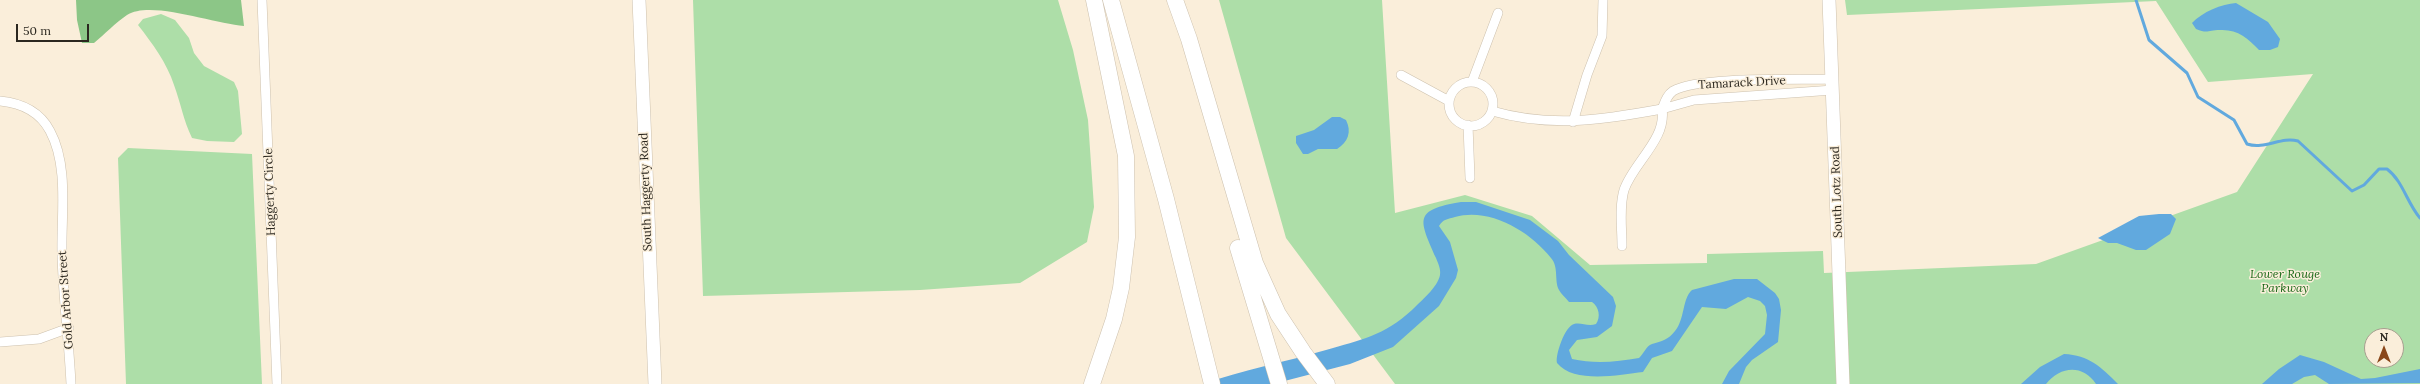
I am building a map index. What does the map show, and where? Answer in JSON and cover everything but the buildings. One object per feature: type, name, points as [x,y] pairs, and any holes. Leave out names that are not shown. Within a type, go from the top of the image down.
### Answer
[{"type":"highway","points":[[1092,384],[1114,319],[1121,288],[1127,237],[1126,156],[1094,0]]},
{"type":"highway","points":[[1111,0],[1166,199],[1212,384]]},
{"type":"highway","points":[[1174,0],[1189,39],[1255,263],[1278,314],[1303,352],[1327,384]]},
{"type":"highway","points":[[1174,0],[1259,319],[1279,384]]},
{"type":"main road","name":"South Haggerty Road","points":[[638,0],[654,384]]},
{"type":"main road","name":"South Lotz Road","points":[[1829,0],[1843,384]]},
{"type":"street","name":"Haggerty Circle","points":[[262,0],[277,384]]},
{"type":"street","points":[[1573,122],[1587,75],[1602,36],[1603,0]]},
{"type":"street","points":[[1472,82],[1498,13]]},
{"type":"street","points":[[1401,75],[1449,101]]},
{"type":"street","points":[[1472,82],[1478,83],[1489,91],[1493,104],[1492,111],[1482,122],[1468,125],[1461,123],[1452,114],[1449,101],[1451,95],[1459,85],[1472,82]]},
{"type":"street","name":"Tamarack Drive","points":[[1662,109],[1668,95],[1674,91],[1698,84],[1832,85]]},
{"type":"street","name":"Tamarack Drive","points":[[1492,111],[1519,119],[1573,122],[1606,119],[1662,109],[1699,99],[1779,96],[1832,85]]},
{"type":"street","name":"Gold Arbor Street","points":[[0,101],[12,102],[26,108],[38,116],[49,129],[56,145],[61,179],[62,255],[69,328],[71,384]]},
{"type":"street","points":[[1622,246],[1624,191],[1657,134],[1664,118],[1662,109]]},
{"type":"street","points":[[1468,125],[1470,178]]},
{"type":"street","points":[[0,342],[39,339],[69,328]]},
{"type":"green space","points":[[76,0],[241,0],[244,26],[167,11],[138,11],[127,15],[94,43],[82,43],[77,20]]},
{"type":"green space","points":[[693,0],[1058,0],[1073,50],[1088,120],[1094,207],[1087,242],[1020,283],[920,290],[703,296]]},
{"type":"green space","name":"Lower Rouge Parkway","points":[[1219,0],[1382,0],[1395,213],[1465,195],[1532,216],[1590,265],[1707,263],[1707,254],[1823,251],[1824,273],[2036,264],[2237,192],[2313,74],[2208,82],[2156,1],[1847,15],[1845,0],[2420,0],[2420,384],[1395,384],[1286,238]]},
{"type":"green space","points":[[161,14],[175,20],[189,38],[194,53],[204,66],[234,82],[238,91],[242,134],[234,142],[207,141],[192,138],[171,77],[154,46],[138,25],[143,19]]},
{"type":"green space","points":[[128,148],[252,154],[262,384],[126,384],[118,158]]},
{"type":"water","points":[[2236,3],[2268,22],[2280,39],[2278,47],[2270,50],[2259,50],[2242,35],[2226,30],[2203,31],[2196,29],[2192,23],[2201,15],[2212,9]]},
{"type":"water","points":[[1332,117],[1340,117],[1346,120],[1348,124],[1349,133],[1344,143],[1337,149],[1318,149],[1308,154],[1303,154],[1296,143],[1296,136],[1314,130]]},
{"type":"water","points":[[1461,202],[1476,202],[1530,220],[1558,241],[1569,255],[1613,297],[1616,306],[1612,326],[1597,337],[1577,340],[1569,350],[1572,359],[1589,362],[1606,362],[1639,358],[1650,345],[1662,341],[1675,331],[1689,294],[1692,290],[1734,279],[1757,279],[1775,293],[1779,299],[1781,310],[1778,342],[1752,360],[1746,367],[1739,384],[1722,384],[1729,371],[1765,334],[1767,315],[1765,306],[1760,301],[1748,297],[1726,309],[1702,307],[1672,351],[1652,358],[1643,372],[1610,376],[1585,376],[1574,374],[1565,370],[1557,363],[1559,348],[1567,330],[1574,324],[1596,324],[1599,315],[1598,309],[1592,302],[1569,302],[1560,292],[1555,266],[1551,258],[1532,239],[1495,218],[1481,215],[1468,215],[1446,220],[1439,226],[1450,242],[1458,270],[1456,278],[1439,306],[1393,347],[1350,364],[1273,384],[1203,384],[1233,374],[1361,340],[1392,326],[1402,319],[1428,294],[1439,280],[1440,271],[1426,234],[1424,218],[1434,209]]},
{"type":"water","points":[[2171,214],[2176,219],[2170,234],[2146,250],[2136,250],[2117,243],[2108,243],[2098,238],[2139,216]]},
{"type":"water","points":[[2064,354],[2088,359],[2106,372],[2118,384],[2096,384],[2085,373],[2078,370],[2071,370],[2058,374],[2046,384],[2021,384],[2040,367]]},
{"type":"water","points":[[2300,355],[2324,362],[2361,379],[2375,378],[2420,369],[2420,383],[2329,384],[2315,375],[2304,377],[2292,384],[2262,384],[2279,369]]},
{"type":"waterway","points":[[2136,0],[2149,40],[2187,73],[2198,97],[2234,120],[2247,144],[2260,145],[2285,140],[2298,141],[2352,191],[2364,185],[2379,169],[2387,169],[2397,180],[2420,218]]}]
